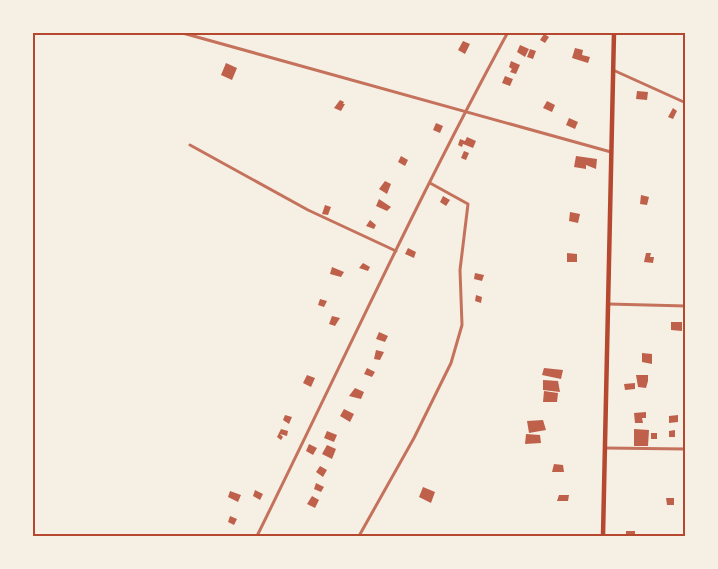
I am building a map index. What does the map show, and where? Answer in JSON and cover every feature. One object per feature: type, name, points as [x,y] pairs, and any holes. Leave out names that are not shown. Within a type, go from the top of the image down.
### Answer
[{"type":"main road","points":[[603,536],[614,32]]},
{"type":"street","points":[[179,32],[611,152]]},
{"type":"street","points":[[258,536],[396,251],[508,32]]},
{"type":"street","points":[[613,70],[686,103]]},
{"type":"street","points":[[190,145],[308,210],[396,251]]},
{"type":"street","points":[[359,536],[414,438],[452,363],[462,325],[460,270],[468,204],[430,183]]},
{"type":"street","points":[[607,304],[686,306]]},
{"type":"street","points":[[604,448],[686,449]]},
{"type":"building","points":[[544,34],[549,37],[545,43],[540,40]]},
{"type":"building","points":[[463,41],[470,44],[465,54],[458,50]]},
{"type":"building","points":[[520,45],[529,49],[525,57],[517,52]]},
{"type":"building","points":[[575,48],[583,50],[582,55],[590,57],[588,63],[572,58]]},
{"type":"building","points":[[530,49],[536,51],[533,59],[527,57]]},
{"type":"building","points":[[511,61],[520,65],[516,74],[510,72],[512,69],[509,67]]},
{"type":"building","points":[[226,63],[237,68],[232,80],[221,75]]},
{"type":"building","points":[[505,76],[513,79],[510,86],[502,83]]},
{"type":"building","points":[[637,91],[648,92],[647,100],[636,99]]},
{"type":"building","points":[[340,100],[345,104],[341,111],[334,108]]},
{"type":"building","points":[[547,101],[555,105],[552,112],[543,108]]},
{"type":"building","points":[[673,108],[677,111],[673,119],[668,117]]},
{"type":"building","points":[[569,118],[578,122],[575,129],[566,125]]},
{"type":"building","points":[[436,123],[443,126],[440,133],[433,130]]},
{"type":"building","points":[[467,137],[476,141],[473,148],[463,144],[462,147],[458,145],[460,139],[465,141]]},
{"type":"building","points":[[464,151],[469,153],[466,160],[461,158]]},
{"type":"building","points":[[401,156],[408,160],[405,166],[398,162]]},
{"type":"building","points":[[576,156],[597,159],[596,169],[586,165],[586,169],[574,167]]},
{"type":"building","points":[[385,181],[391,184],[387,194],[379,189]]},
{"type":"building","points":[[641,195],[649,197],[647,205],[640,204]]},
{"type":"building","points":[[443,196],[450,200],[446,206],[440,202]]},
{"type":"building","points":[[379,199],[391,207],[387,211],[376,206]]},
{"type":"building","points":[[325,205],[331,207],[328,215],[322,214]]},
{"type":"building","points":[[570,212],[580,214],[578,223],[569,221]]},
{"type":"building","points":[[370,220],[376,225],[374,229],[366,226]]},
{"type":"building","points":[[408,248],[416,252],[414,258],[405,254]]},
{"type":"building","points":[[567,253],[577,254],[577,262],[567,262]]},
{"type":"building","points":[[646,253],[651,253],[650,257],[654,257],[653,263],[644,262]]},
{"type":"building","points":[[363,263],[370,267],[368,271],[359,268]]},
{"type":"building","points":[[332,267],[344,272],[341,277],[330,274]]},
{"type":"building","points":[[475,273],[484,275],[482,281],[474,279]]},
{"type":"building","points":[[476,295],[482,297],[481,303],[475,301]]},
{"type":"building","points":[[320,299],[327,301],[324,307],[318,305]]},
{"type":"building","points":[[332,316],[340,318],[335,326],[329,324]]},
{"type":"building","points":[[671,322],[682,322],[682,331],[671,330]]},
{"type":"building","points":[[379,332],[388,336],[385,342],[376,339]]},
{"type":"building","points":[[376,350],[384,352],[380,360],[374,359]]},
{"type":"building","points":[[642,353],[652,354],[652,364],[642,362]]},
{"type":"building","points":[[367,368],[375,372],[372,377],[364,374]]},
{"type":"building","points":[[544,368],[563,370],[561,379],[542,375]]},
{"type":"building","points":[[307,375],[315,378],[311,387],[303,383]]},
{"type":"building","points":[[636,375],[648,375],[646,388],[638,387]]},
{"type":"building","points":[[543,380],[558,381],[560,392],[543,390]]},
{"type":"building","points":[[635,383],[635,389],[625,390],[624,384]]},
{"type":"building","points":[[355,388],[364,392],[361,399],[349,396]]},
{"type":"building","points":[[544,391],[558,393],[557,402],[543,402]]},
{"type":"building","points":[[344,409],[354,414],[350,422],[340,416]]},
{"type":"building","points":[[646,412],[646,418],[642,418],[643,423],[635,423],[634,413]]},
{"type":"building","points":[[285,415],[292,417],[289,424],[283,420]]},
{"type":"building","points":[[678,415],[678,422],[669,423],[669,416]]},
{"type":"building","points":[[543,420],[546,430],[529,433],[527,421]]},
{"type":"building","points":[[281,429],[288,431],[287,436],[280,434],[283,437],[281,440],[277,437]]},
{"type":"building","points":[[634,429],[649,430],[648,446],[634,446]]},
{"type":"building","points":[[675,430],[675,437],[669,437],[669,431]]},
{"type":"building","points":[[327,431],[337,435],[334,442],[324,438]]},
{"type":"building","points":[[651,433],[657,433],[657,439],[651,439]]},
{"type":"building","points":[[526,434],[540,435],[541,443],[525,444]]},
{"type":"building","points":[[309,444],[317,448],[313,455],[306,451]]},
{"type":"building","points":[[327,445],[336,449],[332,459],[322,454]]},
{"type":"building","points":[[554,464],[563,465],[564,472],[552,472]]},
{"type":"building","points":[[320,466],[327,470],[323,477],[316,472]]},
{"type":"building","points":[[316,483],[324,487],[321,492],[314,489]]},
{"type":"building","points":[[423,487],[435,492],[431,503],[419,497]]},
{"type":"building","points":[[255,490],[263,494],[260,500],[253,496]]},
{"type":"building","points":[[230,491],[241,495],[238,502],[228,497]]},
{"type":"building","points":[[559,495],[569,495],[568,501],[557,501]]},
{"type":"building","points":[[312,496],[319,500],[315,508],[307,504]]},
{"type":"building","points":[[666,498],[674,498],[674,505],[667,505]]},
{"type":"building","points":[[230,516],[237,519],[234,525],[228,522]]},
{"type":"building","points":[[626,531],[635,531],[635,536],[626,536]]}]
